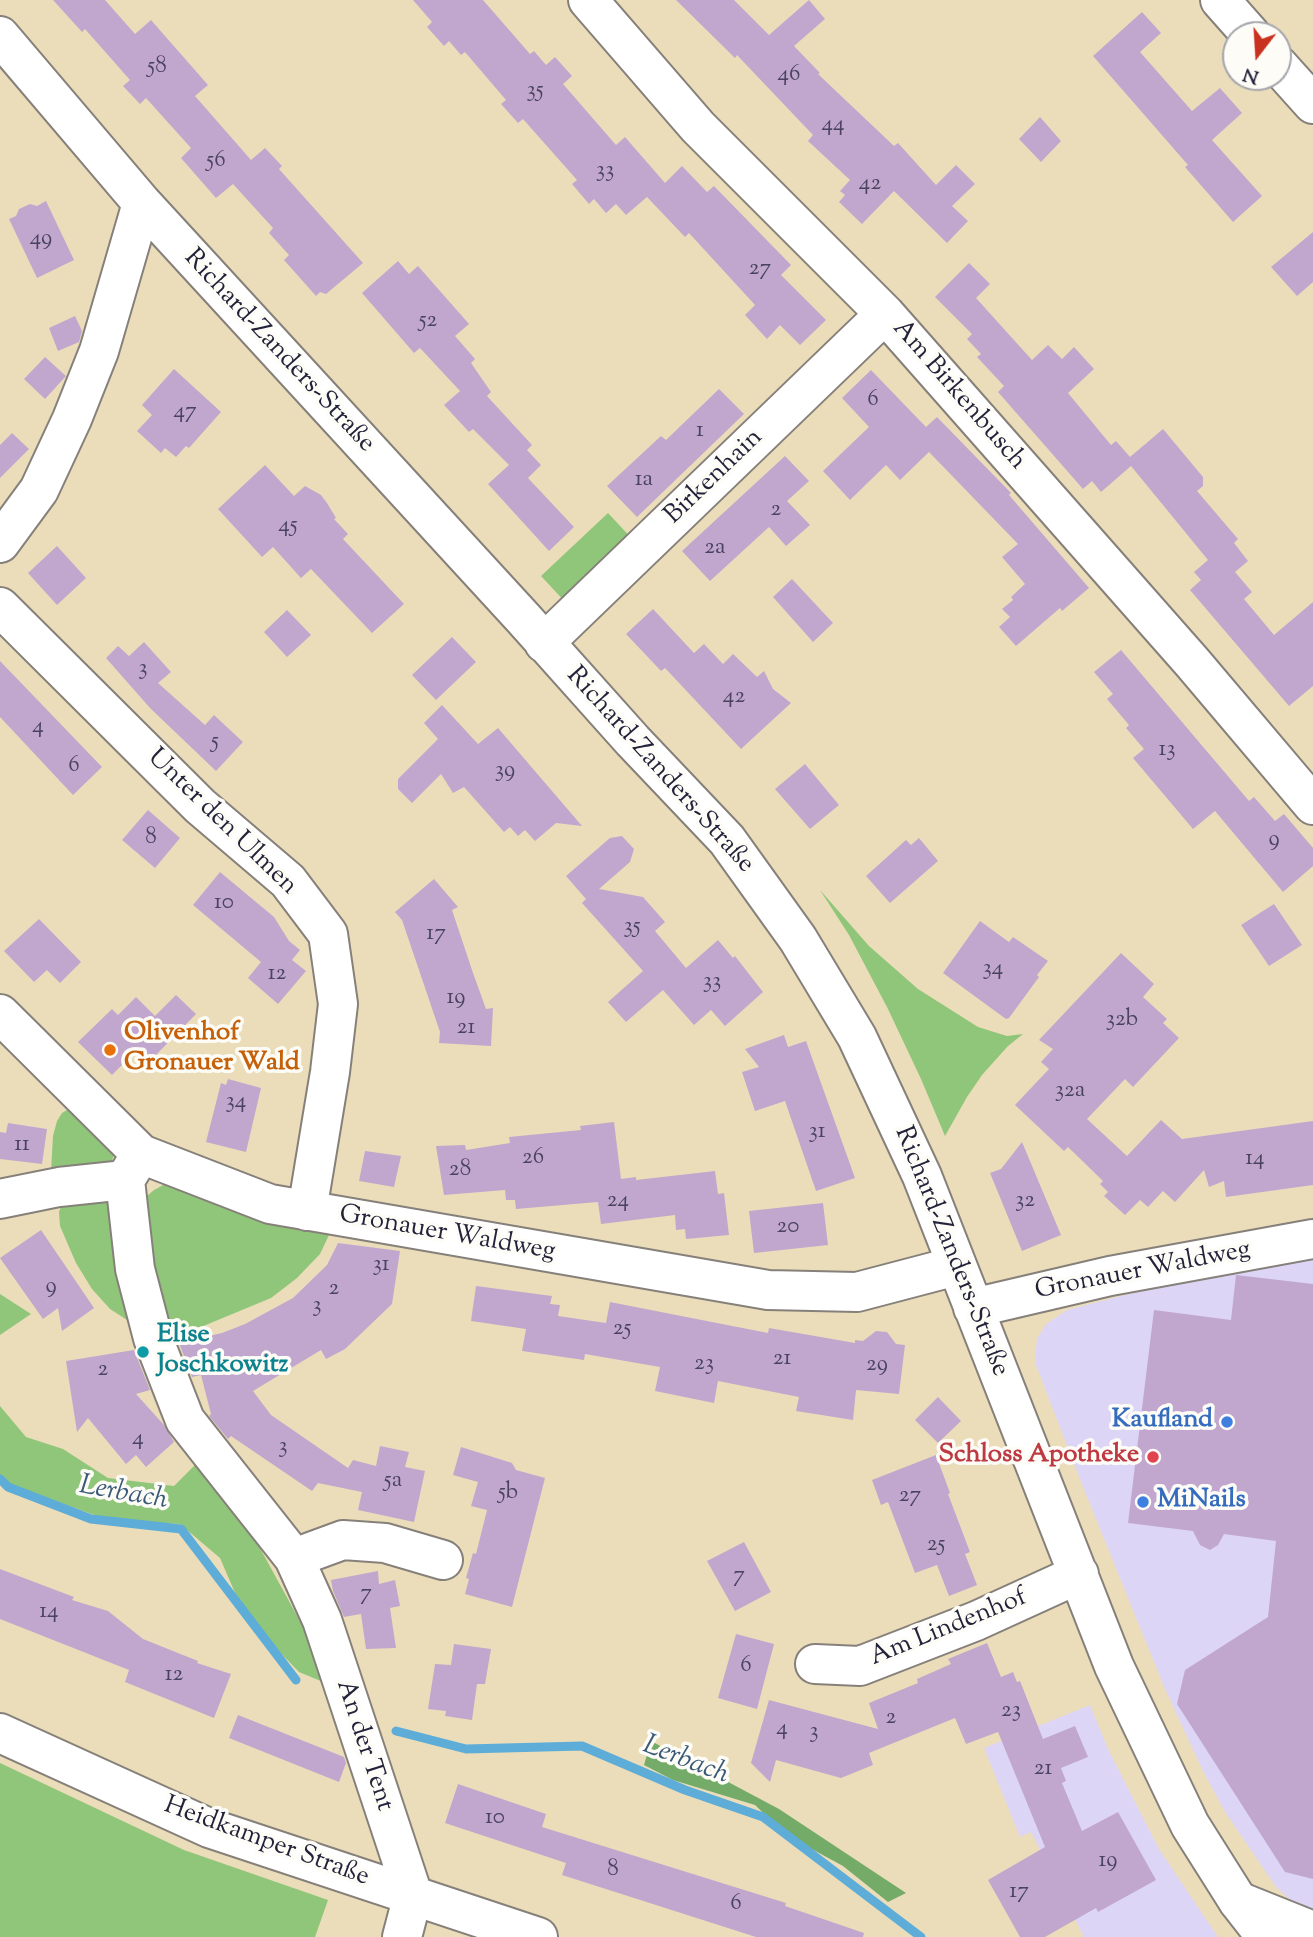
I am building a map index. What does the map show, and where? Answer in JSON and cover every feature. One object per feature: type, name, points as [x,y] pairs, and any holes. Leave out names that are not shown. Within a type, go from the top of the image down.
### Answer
[{"type":"street","name":"Am Birkenbusch","points":[[588,0],[698,127],[885,314],[1200,672],[1313,805]]},
{"type":"street","points":[[1220,0],[1239,21]]},
{"type":"street","name":"Richard-Zanders-Straße","points":[[0,36],[142,203],[727,840],[798,939],[857,1037],[922,1176],[1114,1666],[1190,1825],[1238,1901],[1266,1937]]},
{"type":"street","points":[[1292,81],[1313,104]]},
{"type":"street","points":[[0,543],[39,491],[72,419],[99,351],[142,203]]},
{"type":"street","name":"Birkenhain","points":[[544,643],[885,314]]},
{"type":"street","name":"Unter den Ulmen","points":[[0,607],[200,806],[288,881],[328,934],[338,1004],[330,1072],[307,1211]]},
{"type":"street","name":"Gronauer Waldweg","points":[[0,1014],[133,1167],[270,1204],[768,1290],[857,1292],[956,1266]]},
{"type":"street","points":[[0,1199],[59,1187],[133,1167]]},
{"type":"street","name":"An der Tent","points":[[133,1167],[135,1269],[153,1338],[185,1420],[294,1558],[322,1620],[413,1895]]},
{"type":"street","name":"Gronauer Waldweg","points":[[974,1308],[1110,1276],[1313,1239]]},
{"type":"street","points":[[294,1558],[343,1540],[385,1543],[443,1560]]},
{"type":"street","name":"Am Lindenhof","points":[[815,1664],[860,1666],[976,1621],[1079,1574]]},
{"type":"street","name":"Heidkamper Straße","points":[[0,1733],[209,1828],[538,1937]]},
{"type":"street","points":[[402,1937],[413,1895]]},
{"type":"street","points":[[1238,1901],[1313,1931]]},
{"type":"shaded area","points":[[1313,1251],[1313,1910],[1295,1904],[1276,1887],[1225,1812],[1202,1769],[1165,1689],[1081,1482],[1035,1357],[1037,1339],[1046,1324],[1067,1310],[1272,1257]]},
{"type":"shaded area","points":[[1090,1705],[1108,1749],[1159,1849],[1218,1937],[1084,1937],[1031,1832],[1020,1837],[984,1748]]},
{"type":"green space","points":[[608,513],[636,543],[569,606],[541,576]]},
{"type":"green space","points":[[820,890],[869,946],[918,989],[978,1027],[1007,1036],[1023,1034],[1008,1046],[982,1075],[945,1136],[887,1007],[849,935]]},
{"type":"green space","points":[[67,1110],[74,1111],[114,1154],[110,1168],[51,1171],[53,1136],[57,1121]]},
{"type":"green space","points":[[169,1182],[330,1233],[320,1254],[297,1278],[271,1298],[201,1327],[169,1333],[160,1310],[143,1205],[147,1196]]},
{"type":"green space","points":[[107,1193],[138,1327],[110,1309],[92,1289],[76,1263],[60,1226],[59,1212],[63,1201]]},
{"type":"green space","points":[[0,1294],[31,1314],[0,1335]]},
{"type":"green space","points":[[0,1406],[26,1437],[63,1449],[108,1478],[174,1486],[196,1464],[241,1520],[261,1550],[301,1623],[328,1684],[299,1672],[245,1616],[220,1558],[180,1524],[111,1521],[8,1484],[0,1475]]},
{"type":"green space","points":[[651,1741],[779,1809],[906,1893],[888,1902],[843,1866],[786,1835],[755,1805],[673,1780],[644,1765]]},
{"type":"green space","points":[[0,1763],[184,1850],[328,1900],[315,1937],[0,1937]]},
{"type":"building","points":[[53,0],[105,0],[135,34],[151,20],[208,85],[195,96],[251,160],[265,148],[282,166],[279,169],[363,263],[326,294],[320,292],[316,296],[284,260],[289,255],[269,233],[273,228],[233,184],[216,198],[181,158],[191,148],[146,98],[140,104],[123,86],[130,80],[85,29],[82,32]]},
{"type":"building","points":[[413,0],[483,0],[530,54],[534,51],[546,65],[555,57],[572,76],[563,84],[616,145],[625,137],[665,183],[682,166],[707,192],[714,186],[791,265],[781,275],[826,320],[800,345],[780,325],[767,339],[745,315],[755,305],[689,233],[685,237],[647,197],[626,215],[616,204],[606,213],[594,199],[589,204],[572,184],[577,180],[523,119],[518,123],[501,104],[506,100],[465,52],[461,55],[449,41],[444,46],[427,27],[432,22]]},
{"type":"building","points":[[676,0],[734,0],[769,35],[809,0],[825,19],[794,46],[820,73],[818,74],[894,146],[898,143],[936,185],[956,165],[975,184],[952,206],[968,221],[947,243],[894,191],[862,224],[839,202],[845,195],[840,191],[850,180],[808,141],[813,135],[737,55],[735,58]]},
{"type":"building","points":[[1142,12],[1161,33],[1140,52],[1192,111],[1220,88],[1242,113],[1212,140],[1262,196],[1233,222],[1185,167],[1188,165],[1093,56]]},
{"type":"building","points":[[1040,117],[1061,141],[1041,162],[1019,139]]},
{"type":"building","points":[[46,201],[74,260],[37,278],[9,219],[16,216],[19,209],[30,204],[37,206]]},
{"type":"building","points":[[1313,232],[1313,282],[1297,296],[1271,267]]},
{"type":"building","points":[[398,261],[409,274],[418,266],[469,324],[455,336],[475,359],[471,363],[491,392],[487,396],[532,445],[527,450],[541,465],[528,478],[574,527],[549,551],[488,484],[509,465],[473,429],[469,432],[444,405],[460,391],[420,348],[414,353],[362,293]]},
{"type":"building","points":[[969,263],[990,284],[976,298],[1032,360],[1048,345],[1062,359],[1074,347],[1094,369],[1068,393],[1111,445],[1116,441],[1130,457],[1163,429],[1203,477],[1203,486],[1197,491],[1238,539],[1234,543],[1248,561],[1235,572],[1252,592],[1244,599],[1274,635],[1313,602],[1313,686],[1289,706],[1190,590],[1201,580],[1194,572],[1208,560],[1131,466],[1101,492],[1092,481],[1083,489],[998,392],[1004,386],[977,357],[981,354],[967,339],[972,334],[935,297]]},
{"type":"building","points":[[75,316],[82,331],[79,342],[58,351],[49,328]]},
{"type":"building","points":[[45,357],[66,376],[45,399],[24,379]]},
{"type":"building","points":[[174,369],[221,412],[189,448],[186,446],[176,457],[165,448],[161,453],[137,431],[152,415],[142,405]]},
{"type":"building","points":[[871,370],[926,427],[937,417],[1011,493],[1009,495],[1089,588],[1062,611],[1060,608],[1016,646],[999,627],[1010,617],[1002,609],[1025,584],[1002,557],[1018,544],[929,452],[900,480],[886,465],[850,500],[823,471],[869,427],[842,398]]},
{"type":"building","points":[[719,389],[744,414],[637,517],[607,486],[661,436],[666,440]]},
{"type":"building","points":[[12,433],[29,449],[0,478],[0,445]]},
{"type":"building","points":[[785,456],[809,481],[787,501],[810,525],[786,546],[769,527],[710,581],[682,551]]},
{"type":"building","points":[[265,465],[294,496],[305,486],[321,495],[336,518],[334,519],[348,534],[343,539],[404,604],[372,633],[311,569],[301,578],[273,547],[262,557],[218,509]]},
{"type":"building","points":[[57,546],[86,578],[57,605],[28,573]]},
{"type":"building","points":[[792,579],[833,623],[813,642],[773,597]]},
{"type":"building","points":[[653,609],[694,653],[704,644],[723,664],[733,654],[757,677],[764,671],[773,689],[791,703],[741,749],[665,668],[661,671],[626,634]]},
{"type":"building","points":[[287,610],[311,635],[287,657],[264,632]]},
{"type":"building","points":[[452,637],[476,662],[436,700],[412,675]]},
{"type":"building","points":[[144,642],[171,672],[158,683],[205,725],[214,715],[243,742],[216,771],[150,708],[106,658],[118,646],[129,656]]},
{"type":"building","points":[[1121,650],[1249,801],[1254,797],[1275,821],[1284,814],[1313,848],[1313,866],[1283,892],[1215,811],[1193,829],[1133,758],[1144,749],[1126,728],[1129,725],[1107,699],[1113,694],[1094,672]]},
{"type":"building","points":[[0,661],[102,767],[73,795],[0,717]]},
{"type":"building","points":[[442,705],[478,744],[498,728],[582,826],[556,823],[535,841],[525,830],[518,836],[510,827],[504,832],[464,787],[453,793],[441,774],[412,803],[398,789],[398,779],[438,739],[424,723]]},
{"type":"building","points":[[805,764],[839,805],[810,829],[775,789]]},
{"type":"building","points":[[148,810],[180,838],[155,868],[122,840]]},
{"type":"building","points":[[622,836],[634,849],[630,862],[599,889],[643,897],[665,922],[655,931],[686,968],[718,940],[733,958],[735,956],[763,992],[725,1026],[711,1010],[694,1025],[663,990],[626,1022],[608,1002],[643,971],[582,903],[586,899],[566,876],[610,838]]},
{"type":"building","points":[[919,838],[938,861],[890,903],[866,876],[906,840],[911,845]]},
{"type":"building","points":[[220,872],[274,917],[289,941],[300,950],[292,960],[306,971],[278,1004],[248,978],[261,962],[193,905]]},
{"type":"building","points":[[434,879],[458,907],[452,910],[473,973],[486,1009],[493,1008],[491,1046],[439,1043],[440,1032],[402,920],[395,912]]},
{"type":"building","points":[[1274,904],[1302,945],[1269,966],[1241,925]]},
{"type":"building","points":[[39,919],[81,962],[60,983],[47,970],[34,982],[4,951]]},
{"type":"building","points":[[980,921],[1009,942],[1013,937],[1048,961],[1006,1019],[943,973]]},
{"type":"building","points":[[1121,953],[1154,984],[1143,997],[1167,1019],[1163,1023],[1179,1038],[1133,1087],[1125,1079],[1087,1119],[1127,1156],[1161,1120],[1182,1139],[1313,1121],[1313,1185],[1226,1197],[1224,1181],[1209,1187],[1204,1170],[1175,1202],[1163,1191],[1148,1207],[1140,1200],[1125,1215],[1104,1196],[1108,1192],[1100,1184],[1103,1181],[1068,1147],[1064,1151],[1015,1105],[1049,1069],[1041,1062],[1053,1049],[1039,1040]]},
{"type":"building","points":[[176,995],[196,1014],[152,1059],[146,1054],[141,1058],[135,1052],[112,1075],[78,1042],[112,1009],[118,1015],[136,997],[155,1016]]},
{"type":"building","points":[[784,1035],[788,1047],[806,1041],[855,1178],[816,1191],[785,1101],[755,1111],[742,1072],[759,1067],[745,1049]]},
{"type":"building","points":[[228,1079],[261,1088],[246,1152],[206,1142],[221,1083],[226,1085]]},
{"type":"building","points":[[614,1122],[621,1179],[636,1177],[636,1180],[715,1171],[718,1194],[724,1193],[729,1235],[686,1239],[685,1229],[676,1230],[675,1215],[601,1224],[598,1202],[516,1209],[515,1200],[506,1200],[505,1190],[444,1195],[436,1146],[465,1145],[466,1150],[510,1143],[509,1137],[581,1130],[580,1126]]},
{"type":"building","points":[[8,1123],[47,1129],[42,1164],[0,1159],[0,1132],[6,1133]]},
{"type":"building","points":[[1022,1142],[1061,1235],[1022,1251],[990,1173],[1001,1169]]},
{"type":"building","points":[[365,1151],[401,1156],[394,1187],[359,1181]]},
{"type":"building","points":[[823,1203],[828,1245],[754,1253],[749,1211]]},
{"type":"building","points":[[41,1230],[94,1308],[62,1331],[58,1308],[43,1319],[0,1258]]},
{"type":"building","points":[[338,1243],[400,1251],[392,1304],[345,1349],[326,1359],[321,1350],[253,1391],[271,1415],[348,1468],[353,1460],[376,1466],[380,1446],[409,1452],[405,1467],[425,1471],[414,1522],[358,1510],[362,1492],[318,1483],[312,1491],[231,1436],[228,1439],[209,1416],[211,1414],[201,1375],[192,1377],[179,1343],[222,1333],[245,1324],[293,1298],[327,1265]]},
{"type":"building","name":"Kaufland","points":[[1236,1275],[1313,1284],[1313,1879],[1285,1872],[1177,1704],[1185,1670],[1268,1617],[1276,1541],[1224,1534],[1218,1545],[1210,1550],[1200,1545],[1193,1531],[1128,1523],[1154,1310],[1231,1320]]},
{"type":"building","points":[[476,1286],[552,1296],[550,1304],[560,1305],[558,1316],[606,1323],[610,1302],[768,1333],[769,1328],[855,1343],[855,1340],[863,1341],[876,1331],[887,1332],[896,1344],[905,1345],[899,1394],[856,1390],[853,1420],[796,1411],[799,1397],[718,1381],[714,1403],[655,1391],[660,1367],[585,1354],[584,1360],[522,1351],[526,1329],[471,1321]]},
{"type":"building","points":[[134,1350],[150,1390],[136,1394],[164,1425],[174,1442],[146,1467],[136,1455],[126,1464],[88,1418],[77,1432],[66,1361]]},
{"type":"building","points":[[938,1397],[961,1421],[938,1443],[915,1420]]},
{"type":"building","points":[[461,1447],[512,1463],[516,1470],[545,1478],[512,1607],[465,1594],[469,1579],[466,1578],[473,1553],[476,1554],[487,1510],[471,1506],[478,1482],[453,1475]]},
{"type":"building","points":[[936,1455],[970,1552],[965,1554],[977,1585],[949,1596],[937,1565],[915,1573],[888,1502],[881,1505],[872,1480]]},
{"type":"building","points":[[744,1542],[771,1592],[735,1611],[707,1561]]},
{"type":"building","points":[[0,1569],[74,1597],[72,1600],[108,1611],[143,1639],[198,1661],[197,1663],[231,1674],[214,1718],[125,1682],[129,1670],[0,1619]]},
{"type":"building","points":[[378,1571],[379,1584],[395,1580],[400,1606],[390,1608],[396,1648],[366,1649],[361,1614],[344,1617],[333,1591],[331,1580]]},
{"type":"building","points":[[736,1634],[774,1644],[757,1709],[718,1698]]},
{"type":"building","points":[[987,1643],[1001,1677],[1013,1672],[1017,1682],[1020,1681],[1043,1739],[1075,1726],[1088,1757],[1061,1768],[1066,1781],[1062,1783],[1082,1831],[1118,1812],[1156,1880],[1098,1912],[1096,1908],[1045,1937],[1020,1937],[988,1880],[1045,1847],[998,1732],[966,1744],[955,1718],[869,1753],[873,1765],[841,1778],[776,1760],[770,1782],[751,1763],[769,1700],[878,1729],[869,1703],[918,1683],[917,1679],[951,1664],[948,1659]]},
{"type":"building","points":[[454,1644],[491,1649],[485,1684],[477,1684],[472,1720],[445,1716],[446,1711],[428,1709],[435,1664],[451,1665]]},
{"type":"building","points":[[238,1715],[344,1757],[346,1763],[339,1782],[229,1738]]},
{"type":"building","points":[[458,1784],[546,1814],[542,1827],[786,1903],[785,1906],[864,1933],[863,1937],[756,1937],[562,1875],[566,1863],[445,1823]]},
{"type":"waterway","name":"Lerbach","points":[[0,1479],[8,1487],[91,1519],[181,1529],[296,1680]]},
{"type":"waterway","name":"Lerbach","points":[[396,1731],[466,1749],[582,1746],[685,1790],[763,1817],[921,1937]]},
{"type":"place","name":"Olivenhof Gronauer Wald","points":[[110,1050]]},
{"type":"place","name":"Elise Joschkowitz","points":[[143,1352]]},
{"type":"place","name":"Kaufland","points":[[1227,1422]]},
{"type":"place","name":"Schloss Apotheke","points":[[1153,1457]]},
{"type":"place","name":"MiNails","points":[[1143,1502]]}]
